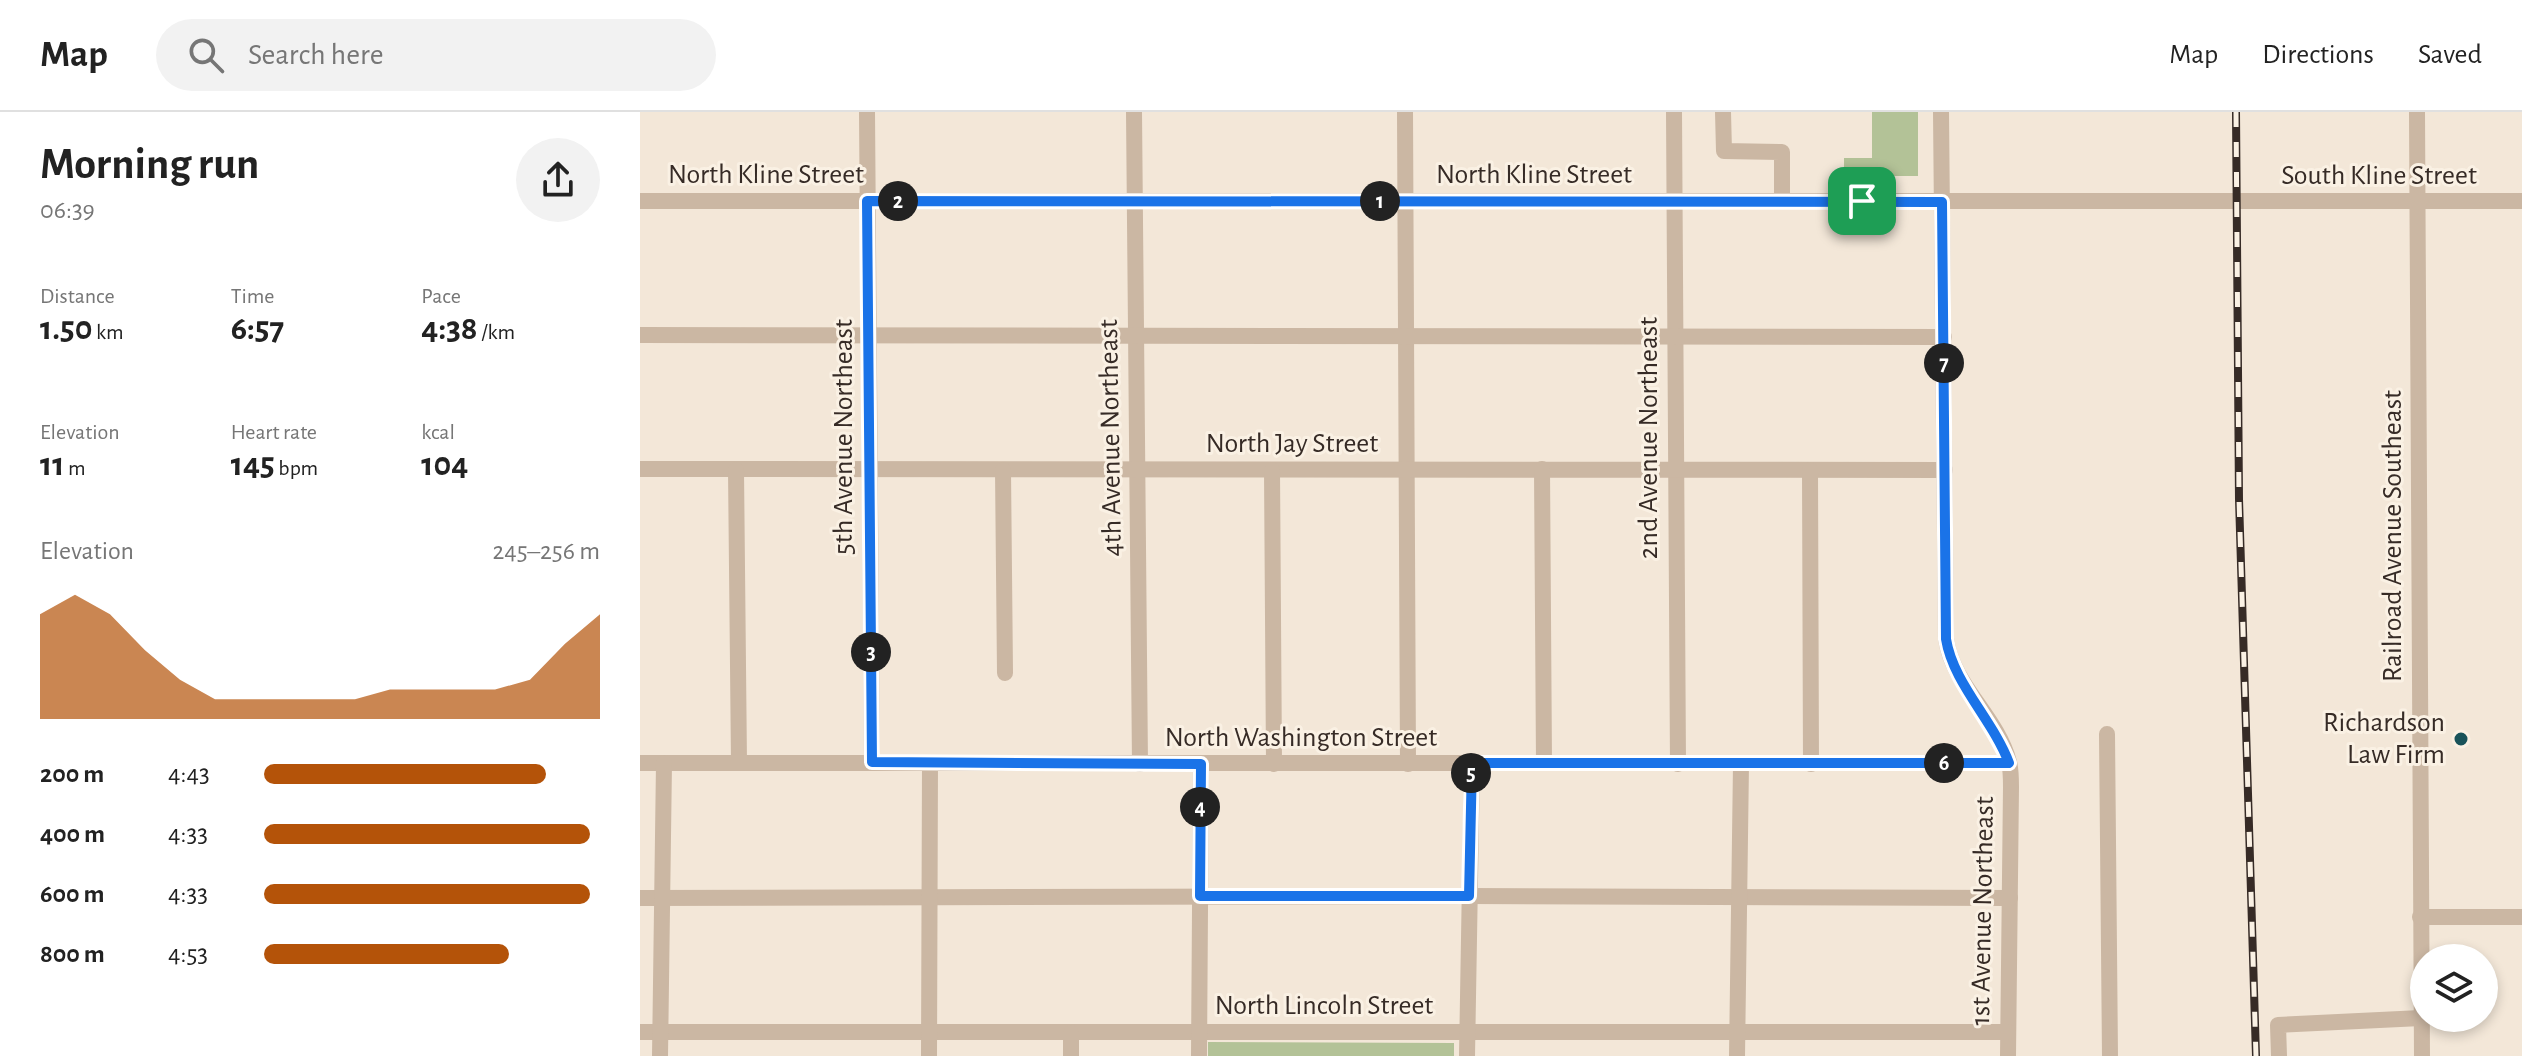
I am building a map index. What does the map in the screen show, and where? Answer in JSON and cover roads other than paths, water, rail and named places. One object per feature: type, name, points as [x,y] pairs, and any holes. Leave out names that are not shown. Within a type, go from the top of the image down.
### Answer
[{"type":"street","name":"5th Avenue Northeast","points":[[867,112],[872,762]]},
{"type":"street","name":"4th Avenue Northeast","points":[[1134,112],[1140,764]]},
{"type":"street","points":[[1405,112],[1408,764]]},
{"type":"street","name":"2nd Avenue Northeast","points":[[1674,112],[1678,764]]},
{"type":"street","points":[[1723,112],[1724,151],[1782,152],[1782,201]]},
{"type":"street","name":"1st Avenue Northeast","points":[[1941,112],[1948,654],[1953,667],[1993,728],[2009,763],[2008,1056]]},
{"type":"street","name":"Railroad Avenue Southeast","points":[[2417,112],[2420,944]]},
{"type":"street","name":"North Kline Street","points":[[640,201],[2236,201]]},
{"type":"street","name":"South Kline Street","points":[[2236,201],[2522,201]]},
{"type":"street","points":[[640,335],[1944,337]]},
{"type":"street","name":"North Jay Street","points":[[640,469],[1945,470]]},
{"type":"street","points":[[1542,469],[1544,763]]},
{"type":"street","points":[[736,470],[739,763]]},
{"type":"street","points":[[1003,470],[1005,673]]},
{"type":"street","points":[[1272,470],[1274,764]]},
{"type":"street","points":[[1810,470],[1811,764]]},
{"type":"street","points":[[2107,734],[2110,1056]]},
{"type":"street","name":"North Washington Street","points":[[640,763],[2009,763]]},
{"type":"street","points":[[660,1056],[664,763]]},
{"type":"street","points":[[929,1056],[930,763]]},
{"type":"street","points":[[1467,1056],[1472,763]]},
{"type":"street","points":[[1199,1056],[1201,764]]},
{"type":"street","points":[[1737,1056],[1741,764]]},
{"type":"street","points":[[640,898],[2010,898]]},
{"type":"street","points":[[2420,917],[2522,917]]},
{"type":"street","points":[[2279,1056],[2278,1025],[2410,1019]]},
{"type":"street","name":"North Lincoln Street","points":[[640,1032],[2008,1032]]},
{"type":"street","name":"Railroad Avenue Southeast","points":[[2421,1032],[2422,1056]]},
{"type":"street","points":[[1071,1033],[1071,1056]]},
{"type":"railway","points":[[2236,112],[2239,499],[2256,1056]]},
{"type":"place","name":"Richardson Law Firm","points":[[2461,739]]}]
